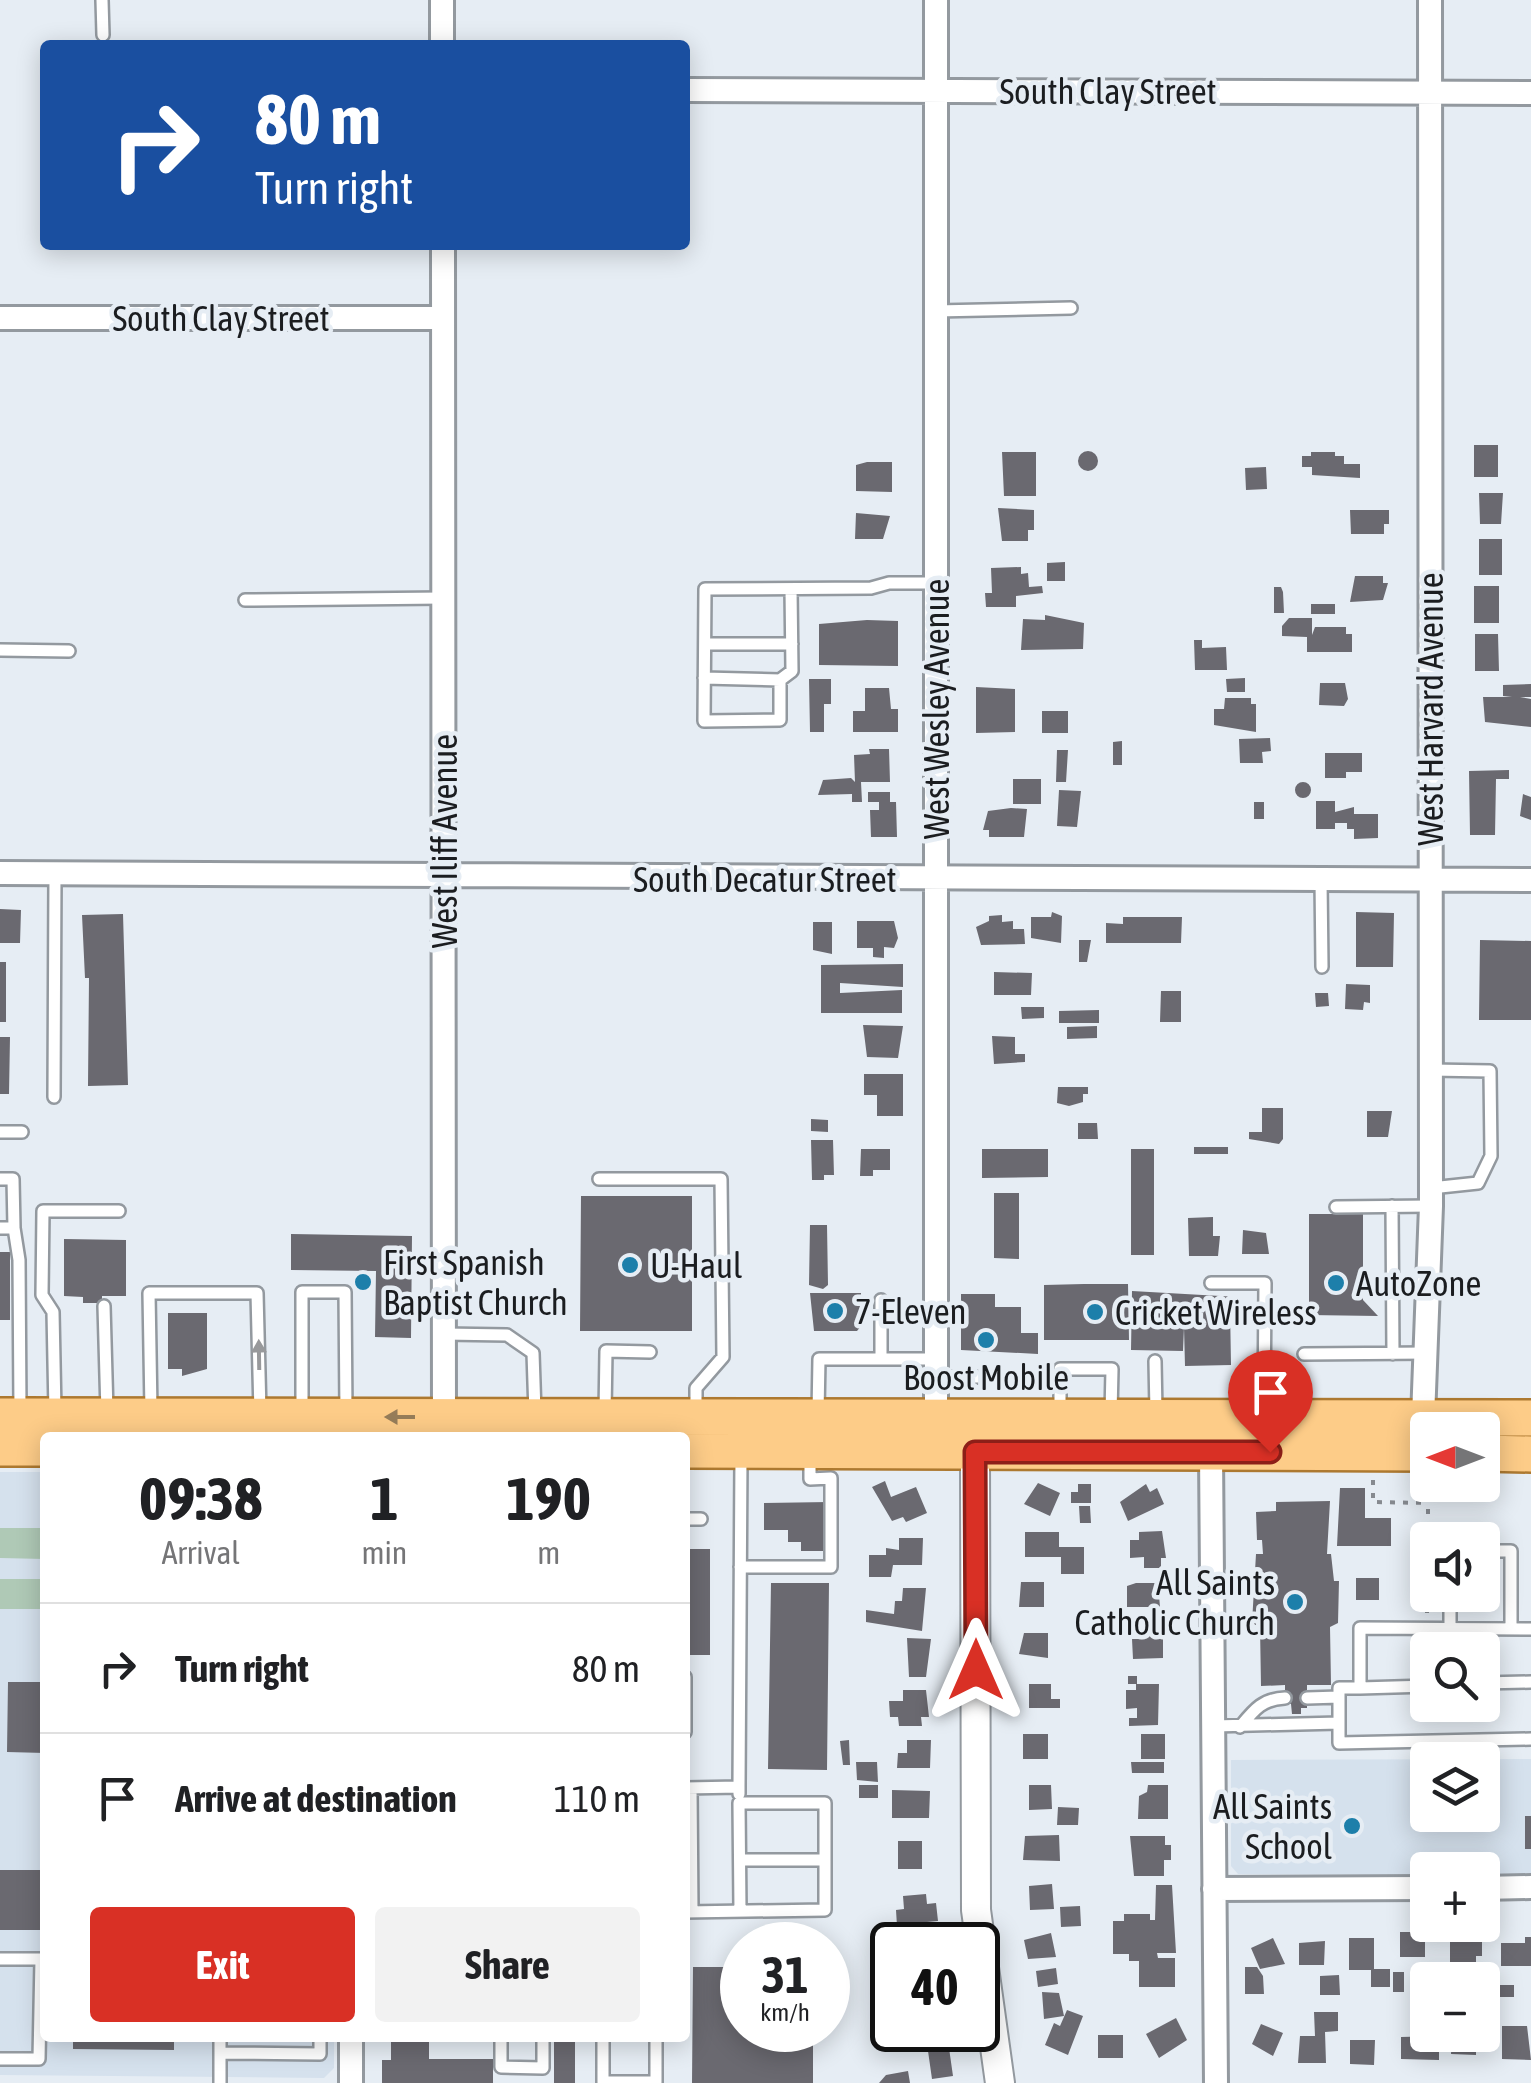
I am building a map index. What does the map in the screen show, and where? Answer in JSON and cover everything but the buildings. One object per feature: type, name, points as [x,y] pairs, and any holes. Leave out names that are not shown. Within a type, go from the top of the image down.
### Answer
[{"type":"main road","points":[[0,1448],[30,1424],[108,1416],[302,1417],[352,1424],[445,1427],[535,1417],[605,1417],[681,1432]]},
{"type":"main road","points":[[691,1434],[741,1450],[814,1434],[936,1418],[1264,1418],[1410,1434]]},
{"type":"main road","points":[[741,1450],[779,1438],[923,1434],[936,1418]]},
{"type":"main road","points":[[975,1452],[983,1436],[994,1432],[1097,1428],[1137,1418]]},
{"type":"main road","points":[[1500,1423],[1531,1418]]},
{"type":"main road","points":[[691,1434],[814,1434],[975,1452],[1298,1453],[1396,1440],[1410,1434]]},
{"type":"main road","points":[[1500,1453],[1531,1454]]},
{"type":"street","points":[[442,0],[442,40]]},
{"type":"street","name":"West Wesley Avenue","points":[[936,0],[936,1418]]},
{"type":"street","name":"West Harvard Avenue","points":[[1427,1412],[1430,0]]},
{"type":"street","name":"South Clay Street","points":[[690,90],[1531,93]]},
{"type":"street","name":"West Iliff Avenue","points":[[443,250],[445,1427]]},
{"type":"street","name":"South Clay Street","points":[[0,318],[443,318]]},
{"type":"street","name":"South Decatur Street","points":[[0,873],[1531,880]]},
{"type":"street","points":[[975,1452],[976,1910],[1000,2083]]},
{"type":"street","points":[[1212,1452],[1216,2083]]},
{"type":"street","points":[[1214,1889],[1410,1888]]},
{"type":"street","points":[[1500,1888],[1531,1888]]},
{"type":"street","points":[[350,2083],[351,2042]]},
{"type":"lane","points":[[102,0],[103,35]]},
{"type":"lane","points":[[936,312],[1070,308]]},
{"type":"lane","points":[[780,680],[780,720],[704,721],[706,589],[936,583]]},
{"type":"lane","points":[[704,678],[780,680],[792,671],[791,589]]},
{"type":"lane","points":[[245,600],[443,598]]},
{"type":"lane","points":[[705,644],[792,644]]},
{"type":"lane","points":[[0,650],[69,651]]},
{"type":"lane","points":[[54,1097],[55,873]]},
{"type":"lane","points":[[1321,880],[1322,967]]},
{"type":"lane","points":[[1336,1207],[1392,1206],[1478,1183],[1491,1156],[1490,1071],[1430,1070]]},
{"type":"lane","points":[[0,1132],[22,1132]]},
{"type":"lane","points":[[0,1179],[13,1179],[7,1228],[19,1260],[30,1424]]},
{"type":"lane","points":[[599,1179],[721,1179],[723,1357],[696,1388],[691,1434]]},
{"type":"lane","points":[[1392,1206],[1393,1354]]},
{"type":"lane","points":[[30,1424],[54,1312],[42,1295],[43,1211],[119,1210]]},
{"type":"lane","points":[[1211,1282],[1265,1283],[1264,1418]]},
{"type":"lane","points":[[302,1417],[302,1292],[345,1292],[352,1424]]},
{"type":"lane","points":[[151,1416],[149,1293],[258,1293],[260,1417]]},
{"type":"lane","points":[[881,1300],[881,1359]]},
{"type":"lane","points":[[104,1306],[108,1416]]},
{"type":"lane","points":[[444,1334],[507,1335],[533,1353],[535,1417]]},
{"type":"lane","points":[[605,1417],[606,1352],[650,1352]]},
{"type":"lane","points":[[1304,1354],[1428,1353]]},
{"type":"lane","points":[[740,1567],[831,1567],[831,1478],[810,1479],[819,1359],[881,1359],[1034,1377]]},
{"type":"lane","points":[[1137,1418],[1155,1361]]},
{"type":"lane","points":[[1060,1418],[1060,1369],[1112,1369],[1137,1418]]},
{"type":"lane","points":[[740,1912],[741,1450]]},
{"type":"lane","points":[[690,1518],[700,1518]]},
{"type":"lane","points":[[1500,1551],[1511,1551],[1511,1629]]},
{"type":"lane","points":[[1450,1612],[1450,1628]]},
{"type":"lane","points":[[1360,1688],[1360,1628],[1531,1629]]},
{"type":"lane","points":[[1500,1683],[1531,1682]]},
{"type":"lane","points":[[1410,1687],[1339,1688],[1339,1743],[1531,1739]]},
{"type":"lane","points":[[1307,1698],[1339,1697]]},
{"type":"lane","points":[[1240,1727],[1270,1698],[1286,1698]]},
{"type":"lane","points":[[1214,1726],[1339,1724]]},
{"type":"lane","points":[[690,1788],[739,1787]]},
{"type":"lane","points":[[690,1912],[825,1910],[825,1802],[739,1802]]},
{"type":"lane","points":[[740,1860],[825,1860]]},
{"type":"lane","points":[[0,1959],[40,1959]]},
{"type":"lane","points":[[0,2059],[39,2060],[40,2010]]},
{"type":"lane","points":[[220,2042],[220,2083]]},
{"type":"lane","points":[[220,2053],[320,2054],[320,2042]]},
{"type":"lane","points":[[501,2042],[501,2068],[542,2068],[543,2042]]},
{"type":"lane","points":[[604,2042],[603,2082],[656,2082],[656,2042]]},
{"type":"path","points":[[1373,1470],[1373,1502],[1428,1503],[1428,1522]]},
{"type":"path","points":[[1427,1612],[1427,1628]]},
{"type":"shaded area","points":[[0,1472],[40,1472],[40,2042],[334,2042],[334,2068],[324,2078],[0,2075]]},
{"type":"shaded area","points":[[1410,1759],[1410,1832],[1500,1832],[1500,1759],[1531,1759],[1531,1876],[1500,1875],[1500,1852],[1410,1852],[1410,1875],[1238,1874],[1231,1866],[1231,1760]]},
{"type":"green space","points":[[0,1528],[40,1528],[40,1559],[0,1558]]},
{"type":"green space","points":[[0,1579],[40,1579],[40,1609],[0,1609]]},
{"type":"place","name":"U-Haul","points":[[630,1265]]},
{"type":"place","name":"First Spanish Baptist Church","points":[[363,1282]]},
{"type":"place","name":"AutoZone","points":[[1336,1283]]},
{"type":"place","name":"7-Eleven","points":[[835,1311]]},
{"type":"place","name":"Cricket Wireless","points":[[1095,1312]]},
{"type":"place","name":"Boost Mobile","points":[[986,1340]]},
{"type":"place","name":"All Saints Catholic Church","points":[[1295,1602]]},
{"type":"place","name":"All Saints School","points":[[1352,1826]]},
{"type":"route","points":[[976,1670],[975,1452],[1270,1452]]}]
